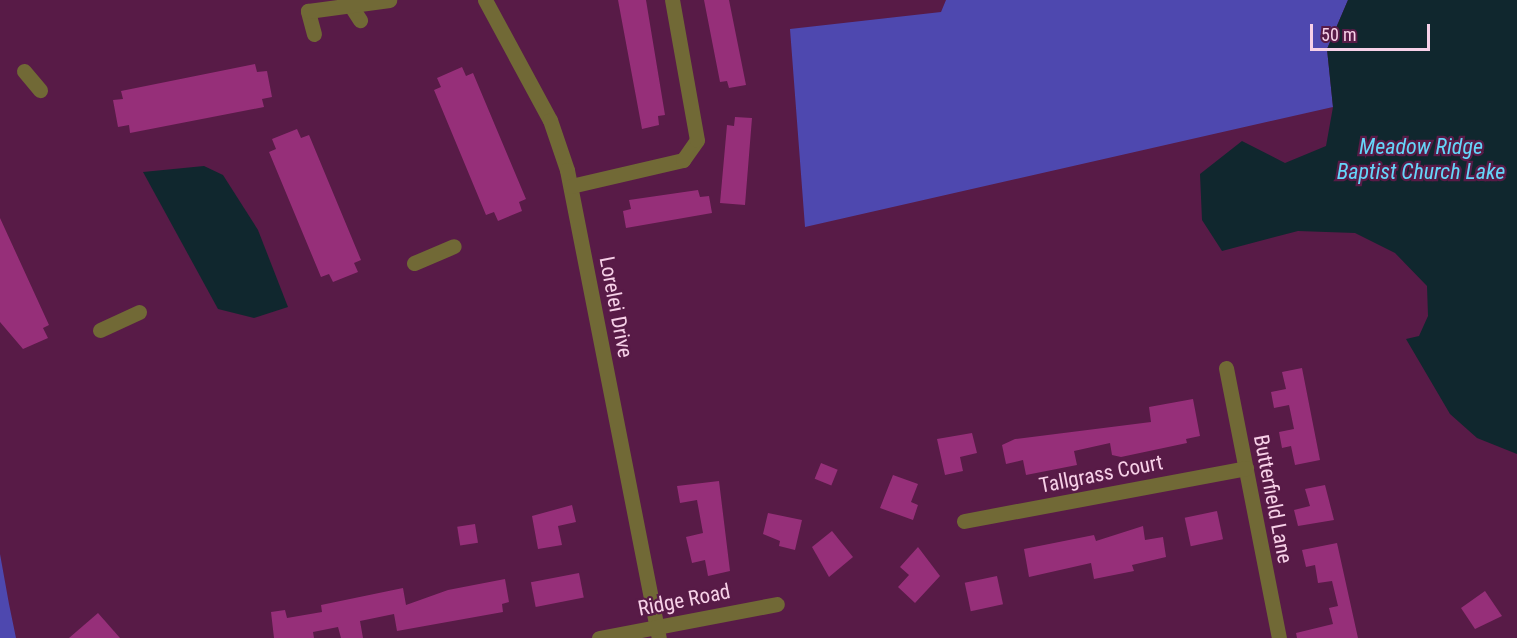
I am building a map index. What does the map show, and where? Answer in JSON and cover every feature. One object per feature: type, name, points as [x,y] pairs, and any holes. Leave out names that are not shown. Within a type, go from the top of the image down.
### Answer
[{"type":"street","points":[[314,34],[308,11],[349,1],[389,0]]},
{"type":"street","name":"Lorelei Drive","points":[[484,0],[550,120],[571,186],[658,632]]},
{"type":"street","points":[[571,186],[683,160],[697,140],[672,0]]},
{"type":"street","points":[[349,1],[360,20]]},
{"type":"street","points":[[24,71],[40,90]]},
{"type":"street","points":[[414,263],[454,246]]},
{"type":"street","points":[[100,330],[139,312]]},
{"type":"street","name":"Butterfield Lane","points":[[1226,368],[1279,638]]},
{"type":"street","name":"Tallgrass Court","points":[[964,521],[1246,468]]},
{"type":"street","name":"Ridge Road","points":[[599,638],[658,632],[777,604]]},
{"type":"shaded area","points":[[946,0],[1348,0],[1327,49],[1333,107],[805,227],[790,29],[941,12]]},
{"type":"shaded area","points":[[0,554],[9,604],[16,638],[0,638]]},
{"type":"water","name":"Meadow Ridge Baptist Church Lake","points":[[1348,0],[1517,0],[1517,454],[1477,438],[1450,414],[1406,339],[1419,336],[1428,316],[1427,286],[1395,253],[1355,233],[1298,231],[1222,251],[1202,220],[1200,174],[1242,141],[1285,163],[1326,146],[1333,107],[1327,49]]},
{"type":"water","points":[[204,166],[223,175],[258,230],[288,307],[254,318],[218,309],[143,172]]},
{"type":"building","points":[[618,0],[646,0],[665,115],[658,116],[659,125],[642,129]]},
{"type":"building","points":[[704,0],[729,0],[746,85],[729,88],[727,81],[720,82]]},
{"type":"building","points":[[255,64],[257,72],[267,71],[272,97],[262,99],[264,107],[130,133],[129,125],[118,127],[113,100],[123,99],[121,91]]},
{"type":"building","points":[[462,67],[466,76],[473,73],[526,199],[519,202],[522,211],[498,221],[494,212],[486,215],[434,90],[441,87],[437,78]]},
{"type":"building","points":[[735,117],[752,118],[745,205],[720,203],[727,125],[734,126]]},
{"type":"building","points":[[297,129],[301,138],[309,135],[361,260],[354,263],[358,272],[333,282],[329,274],[321,277],[269,152],[276,149],[272,139]]},
{"type":"building","points":[[698,190],[700,197],[709,196],[712,213],[626,228],[623,211],[631,209],[629,200]]},
{"type":"building","points":[[0,218],[49,325],[43,328],[48,338],[23,349],[0,322]]},
{"type":"building","points":[[1302,368],[1320,460],[1295,465],[1291,446],[1282,448],[1279,432],[1294,429],[1289,405],[1274,408],[1271,392],[1286,389],[1282,372]]},
{"type":"building","points":[[1193,399],[1200,436],[1186,439],[1187,443],[1121,457],[1112,455],[1110,443],[1074,451],[1077,465],[1026,475],[1023,460],[1006,464],[1002,445],[1015,439],[1151,422],[1149,407]]},
{"type":"building","points":[[972,433],[977,453],[960,457],[963,471],[945,475],[937,439]]},
{"type":"building","points":[[821,463],[838,470],[831,486],[815,479]]},
{"type":"building","points":[[893,475],[918,484],[911,502],[918,505],[913,520],[880,508]]},
{"type":"building","points":[[719,481],[730,571],[708,576],[705,560],[692,563],[686,537],[703,533],[697,500],[680,503],[677,486]]},
{"type":"building","points":[[1325,485],[1334,520],[1298,526],[1294,510],[1310,506],[1305,489]]},
{"type":"building","points":[[572,505],[576,522],[558,526],[562,545],[538,549],[532,516]]},
{"type":"building","points":[[1217,511],[1223,539],[1191,546],[1185,518]]},
{"type":"building","points":[[768,513],[802,520],[795,550],[779,546],[780,541],[763,534]]},
{"type":"building","points":[[475,524],[478,543],[460,546],[457,527]]},
{"type":"building","points":[[1143,526],[1145,540],[1163,537],[1166,557],[1132,565],[1134,571],[1094,579],[1091,563],[1029,577],[1024,549],[1094,535],[1096,541]]},
{"type":"building","points":[[832,531],[853,557],[829,577],[812,547]]},
{"type":"building","points":[[1337,543],[1358,638],[1297,638],[1296,633],[1333,624],[1329,608],[1338,606],[1332,581],[1318,583],[1315,565],[1306,567],[1302,550]]},
{"type":"building","points":[[918,547],[940,576],[915,603],[898,587],[909,575],[900,567]]},
{"type":"building","points":[[579,573],[584,598],[536,607],[531,582]]},
{"type":"building","points":[[997,576],[1003,604],[971,611],[965,583]]},
{"type":"building","points":[[505,579],[509,602],[502,604],[503,612],[397,631],[394,614],[360,621],[363,638],[341,638],[338,627],[313,632],[314,638],[274,638],[271,612],[285,610],[287,618],[322,612],[321,605],[403,588],[406,605],[448,590]]},
{"type":"building","points":[[1485,591],[1502,616],[1475,629],[1461,608]]},
{"type":"building","points":[[98,613],[120,638],[69,638]]}]
